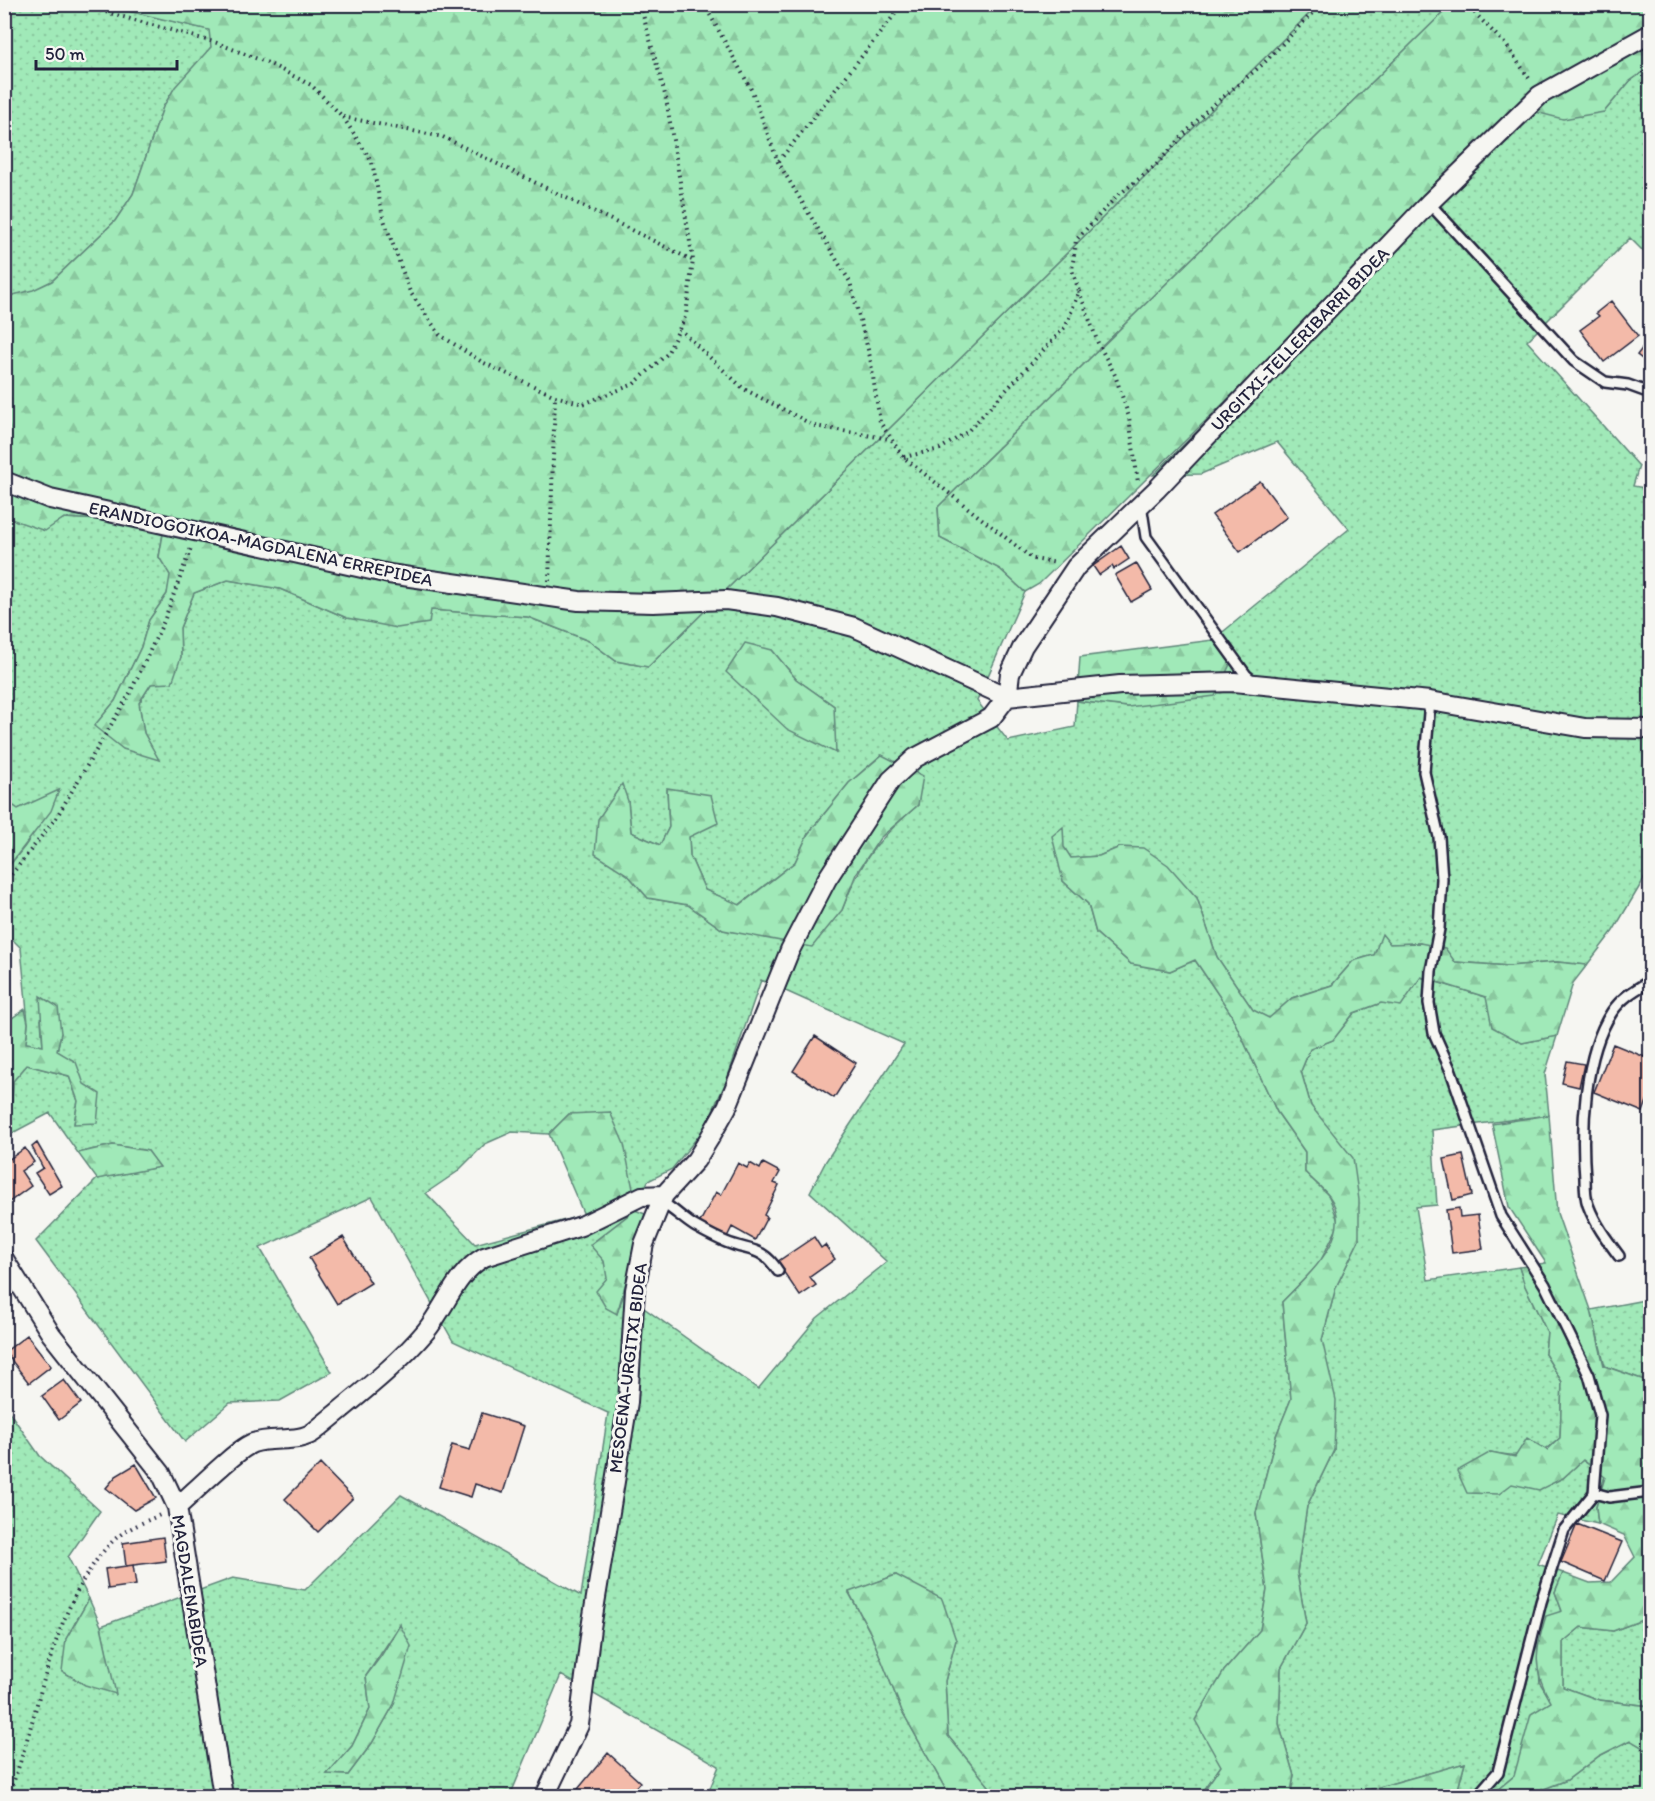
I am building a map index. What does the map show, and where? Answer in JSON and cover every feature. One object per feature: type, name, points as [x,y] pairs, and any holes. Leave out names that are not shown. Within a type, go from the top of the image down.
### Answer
[{"type":"street","name":"URGITXI-TELLERIBARRI BIDEA","points":[[1007,698],[1010,674],[1023,646],[1076,567],[1141,504],[1429,203],[1540,95],[1650,34]]},
{"type":"street","name":"ERANDIOGOIKOA-MAGDALENA ERREPIDEA","points":[[4,481],[50,499],[389,574],[579,601],[653,603],[726,600],[777,607],[854,627],[1007,698]]},
{"type":"street","points":[[1007,698],[1120,685],[1256,683],[1430,701],[1585,728],[1650,729]]},
{"type":"street","name":"MESOENA-URGITXI BIDEA","points":[[545,1797],[579,1725],[591,1628],[628,1402],[635,1290],[644,1244],[662,1199],[696,1160],[714,1131],[727,1107],[790,950],[827,879],[891,780],[915,758],[991,718],[1007,698]]},
{"type":"street","points":[[177,1507],[250,1443],[312,1434],[400,1358],[425,1332],[440,1312],[459,1277],[471,1264],[484,1257],[581,1226],[642,1196],[662,1199]]},
{"type":"street","name":"MAGDALENABIDEA","points":[[4,1260],[51,1334],[161,1473],[177,1507],[223,1797]]},
{"type":"lane","points":[[1429,203],[1544,332],[1574,361],[1605,382],[1628,385],[1650,393]]},
{"type":"lane","points":[[1141,504],[1146,537],[1246,675],[1256,683]]},
{"type":"lane","points":[[1430,701],[1424,772],[1439,837],[1442,879],[1439,929],[1431,971],[1429,1003],[1434,1033],[1451,1071],[1501,1216],[1545,1285],[1589,1375],[1600,1415],[1594,1493],[1564,1530],[1541,1602],[1498,1772],[1477,1797]]},
{"type":"lane","points":[[1619,1256],[1598,1227],[1587,1203],[1582,1149],[1586,1099],[1598,1044],[1611,1014],[1626,995],[1650,981]]},
{"type":"lane","points":[[662,1199],[693,1226],[728,1243],[762,1253],[771,1260],[778,1271]]},
{"type":"lane","points":[[1594,1493],[1609,1497],[1650,1492]]},
{"type":"path","points":[[77,4],[217,43],[268,63],[311,86],[343,117],[372,162],[383,217],[410,292],[440,335],[482,362],[555,396],[583,404],[634,384],[667,354],[686,315],[693,260],[666,98],[640,4]]},
{"type":"path","points":[[704,4],[752,91],[778,162],[850,282],[870,357],[880,422],[889,439],[903,457],[1033,559],[1076,567]]},
{"type":"path","points":[[778,162],[903,4]]},
{"type":"path","points":[[1141,504],[1129,417],[1115,375],[1098,343],[1072,270],[1076,240],[1116,197],[1155,166],[1206,111],[1263,63],[1321,4]]},
{"type":"path","points":[[1466,4],[1506,45],[1540,95]]},
{"type":"path","points":[[343,117],[442,137],[693,260]]},
{"type":"path","points":[[903,457],[940,449],[967,432],[1066,326],[1079,291]]},
{"type":"path","points":[[679,329],[744,389],[814,426],[889,439]]},
{"type":"path","points":[[549,597],[555,396]]},
{"type":"path","points":[[4,884],[56,818],[130,693],[164,621],[197,532]]},
{"type":"path","points":[[8,1797],[17,1776],[41,1685],[68,1613],[88,1574],[111,1542],[132,1527],[177,1507]]},
{"type":"green space","points":[[4,5],[103,5],[210,30],[211,47],[163,107],[133,194],[115,221],[52,281],[33,291],[5,297]]},
{"type":"green space","points":[[103,5],[1318,5],[648,667],[616,661],[589,641],[528,617],[431,610],[429,623],[397,628],[347,618],[280,589],[228,580],[194,593],[180,628],[181,657],[172,683],[151,684],[139,703],[144,733],[159,760],[123,749],[94,726],[115,701],[141,647],[149,620],[167,594],[170,575],[159,557],[163,534],[102,520],[64,518],[45,531],[8,518],[6,507],[11,450],[4,430],[5,297],[33,290],[52,281],[115,221],[133,194],[163,107],[175,87],[211,47],[209,30]]},
{"type":"green space","points":[[1318,5],[1451,5],[938,507],[940,538],[1000,569],[1025,592],[977,701],[1008,741],[1075,727],[1077,701],[1128,707],[1233,658],[1213,640],[1349,529],[1277,442],[1201,474],[1153,475],[1525,109],[1604,112],[1630,81],[1650,67],[1650,258],[1630,238],[1527,341],[1639,466],[1633,486],[1650,489],[1650,869],[1613,931],[1587,965],[1557,962],[1509,966],[1455,962],[1420,943],[1389,944],[1374,955],[1353,961],[1332,985],[1292,998],[1269,1019],[1253,1010],[1217,957],[1197,898],[1120,847],[1099,856],[1071,858],[1064,848],[1063,881],[1088,904],[1096,933],[1131,964],[1170,971],[1195,960],[1230,1012],[1277,1112],[1305,1152],[1305,1172],[1329,1196],[1339,1224],[1319,1264],[1282,1302],[1291,1399],[1276,1436],[1256,1513],[1267,1590],[1260,1630],[1224,1671],[1221,1766],[1200,1796],[997,1796],[948,1736],[945,1681],[956,1640],[896,1575],[849,1593],[871,1634],[902,1711],[945,1788],[955,1796],[707,1796],[719,1766],[561,1675],[510,1796],[5,1796],[5,1406],[40,1456],[100,1511],[68,1557],[89,1599],[66,1639],[115,1694],[101,1626],[233,1578],[305,1590],[401,1495],[581,1596],[608,1413],[453,1341],[372,1197],[260,1248],[332,1372],[280,1401],[230,1403],[185,1442],[36,1241],[97,1179],[159,1167],[148,1151],[113,1145],[78,1153],[50,1113],[5,1137],[5,1105],[12,1102],[13,1081],[27,1065],[69,1076],[78,1101],[74,1124],[82,1083],[76,1067],[57,1051],[61,1033],[41,1020],[43,1046],[26,1043],[28,1023],[21,948],[5,932],[5,871],[25,846],[59,791],[18,809],[5,800],[4,510],[8,518],[44,530],[64,518],[102,520],[163,534],[159,557],[171,575],[167,594],[149,620],[141,647],[115,701],[95,726],[158,759],[144,733],[139,703],[151,684],[181,657],[180,628],[194,593],[228,580],[280,589],[347,618],[431,610],[528,617],[589,641],[616,661],[648,667]],"holes":[[[772,650],[796,679],[834,706],[835,752]],[[881,755],[918,805],[891,829],[864,863],[842,910],[766,937],[723,930],[688,905],[648,898],[628,875],[628,801],[631,832],[660,845],[669,827],[667,789],[689,837],[690,856],[705,890],[739,905],[795,862],[808,834],[849,783]],[[761,980],[904,1044],[826,1161],[810,1192],[887,1262],[817,1318],[758,1389],[624,1294],[617,1313],[604,1261],[591,1244],[635,1210],[648,1181],[672,1169],[704,1129],[726,1082]],[[569,1114],[633,1188],[584,1215],[475,1244],[426,1193],[457,1172],[485,1144],[512,1132],[549,1134]],[[400,1625],[394,1704],[372,1743],[348,1775],[327,1774],[352,1746],[370,1709],[366,1676]]]},
{"type":"green space","points":[[1451,5],[1650,5],[1650,67],[1630,81],[1604,112],[1563,119],[1524,109],[1039,584],[1025,592],[1000,569],[940,538],[938,507]]},
{"type":"green space","points":[[1213,640],[1233,658],[1215,696],[1128,707],[1077,701],[1080,657]]},
{"type":"green space","points":[[745,643],[772,650],[796,679],[834,706],[836,753],[787,729],[726,672]]},
{"type":"green space","points":[[882,755],[923,776],[918,805],[880,838],[856,874],[842,910],[812,947],[723,930],[688,905],[648,898],[628,875],[595,854],[598,819],[622,784],[628,801],[631,832],[660,845],[669,827],[667,788],[711,795],[718,823],[689,837],[690,856],[705,890],[740,905],[795,862],[808,834],[849,783]]},
{"type":"green space","points":[[59,790],[51,811],[5,871],[5,800],[18,809]]},
{"type":"green space","points":[[1063,827],[1064,847],[1071,858],[1099,856],[1120,847],[1143,848],[1168,865],[1197,898],[1217,957],[1253,1010],[1269,1018],[1292,998],[1332,985],[1353,961],[1374,955],[1382,934],[1390,944],[1420,943],[1445,948],[1455,962],[1509,966],[1557,962],[1587,965],[1573,983],[1557,1036],[1522,1043],[1492,1027],[1486,997],[1421,977],[1401,1006],[1381,1003],[1354,1013],[1333,1040],[1310,1049],[1301,1071],[1311,1106],[1353,1158],[1359,1200],[1359,1240],[1336,1287],[1322,1340],[1336,1400],[1334,1450],[1307,1506],[1297,1573],[1306,1623],[1281,1668],[1279,1724],[1294,1776],[1290,1796],[1200,1796],[1221,1766],[1195,1720],[1224,1671],[1260,1630],[1267,1590],[1256,1513],[1276,1436],[1291,1399],[1282,1302],[1325,1254],[1337,1225],[1336,1210],[1329,1196],[1305,1172],[1305,1152],[1277,1112],[1230,1012],[1195,960],[1170,971],[1131,964],[1096,933],[1088,904],[1063,881],[1052,836]]},
{"type":"green space","points":[[1420,977],[1486,997],[1522,1043],[1557,1036],[1545,1074],[1549,1115],[1432,1130],[1437,1205],[1416,1207],[1428,1280],[1519,1267],[1525,1286],[1547,1332],[1545,1354],[1562,1382],[1560,1438],[1552,1445],[1528,1455],[1490,1452],[1512,1484],[1563,1478],[1582,1460],[1605,1476],[1596,1507],[1598,1524],[1558,1515],[1538,1564],[1563,1573],[1555,1592],[1562,1611],[1537,1644],[1540,1683],[1552,1702],[1524,1748],[1514,1776],[1490,1796],[1456,1796],[1465,1763],[1347,1796],[1290,1796],[1294,1776],[1279,1724],[1281,1668],[1306,1623],[1297,1573],[1307,1506],[1334,1450],[1322,1340],[1336,1287],[1359,1240],[1329,1132],[1311,1106],[1301,1071],[1310,1049],[1333,1040],[1354,1013],[1381,1003]]},
{"type":"green space","points":[[40,996],[58,1007],[61,1033],[57,1051],[76,1062],[84,1084],[100,1094],[97,1123],[74,1124],[78,1101],[69,1076],[27,1065],[13,1081],[12,1102],[5,1105],[5,1023],[25,1009],[28,1023],[26,1043],[43,1046]]},
{"type":"green space","points":[[610,1112],[624,1144],[633,1189],[584,1215],[549,1134],[569,1114]]},
{"type":"green space","points":[[1549,1115],[1557,1213],[1591,1310],[1604,1366],[1650,1382],[1650,1617],[1613,1631],[1581,1627],[1563,1642],[1563,1687],[1599,1700],[1650,1706],[1650,1752],[1630,1740],[1599,1756],[1567,1780],[1526,1796],[1490,1796],[1514,1776],[1531,1714],[1551,1702],[1541,1680],[1537,1660],[1539,1639],[1546,1616],[1562,1611],[1555,1592],[1563,1573],[1590,1583],[1611,1582],[1635,1557],[1624,1535],[1598,1524],[1596,1507],[1605,1477],[1583,1460],[1563,1478],[1539,1490],[1512,1484],[1499,1494],[1467,1493],[1457,1471],[1491,1452],[1515,1457],[1527,1438],[1547,1450],[1560,1438],[1562,1382],[1545,1354],[1547,1332],[1525,1286],[1519,1267],[1546,1263],[1509,1207],[1492,1124]]},
{"type":"green space","points":[[113,1145],[148,1151],[160,1167],[97,1179],[78,1153]]},
{"type":"green space","points":[[635,1210],[645,1214],[617,1314],[606,1308],[596,1291],[607,1278],[604,1261],[590,1245]]},
{"type":"green space","points":[[1650,1299],[1650,1382],[1605,1366],[1591,1310]]},
{"type":"green space","points":[[896,1575],[942,1599],[956,1640],[945,1681],[948,1736],[997,1796],[955,1796],[945,1788],[902,1711],[871,1634],[849,1592]]},
{"type":"green space","points":[[89,1599],[101,1626],[116,1694],[85,1685],[62,1671],[66,1639]]},
{"type":"green space","points":[[1650,1617],[1650,1706],[1599,1700],[1563,1687],[1563,1642],[1581,1627],[1613,1631]]},
{"type":"green space","points":[[400,1625],[411,1646],[394,1704],[372,1743],[348,1775],[327,1774],[352,1746],[370,1709],[366,1676]]},
{"type":"green space","points":[[1631,1740],[1650,1752],[1650,1796],[1526,1796],[1567,1780],[1599,1756]]},
{"type":"green space","points":[[1465,1763],[1456,1796],[1347,1796]]},
{"type":"building","points":[[1611,301],[1638,336],[1604,362],[1580,330],[1599,316],[1596,313]]},
{"type":"building","points":[[1650,338],[1650,365],[1637,355]]},
{"type":"building","points":[[1260,481],[1287,517],[1240,552],[1212,515]]},
{"type":"building","points":[[1121,546],[1129,559],[1114,569],[1112,566],[1099,575],[1093,566]]},
{"type":"building","points":[[1136,563],[1152,590],[1131,602],[1115,575]]},
{"type":"building","points":[[815,1036],[856,1063],[834,1098],[793,1071]]},
{"type":"building","points":[[1613,1044],[1650,1059],[1650,1093],[1643,1112],[1594,1092]]},
{"type":"building","points":[[1567,1061],[1584,1064],[1579,1087],[1562,1083]]},
{"type":"building","points":[[37,1143],[62,1186],[49,1194],[35,1173],[43,1168],[32,1147]]},
{"type":"building","points":[[25,1148],[34,1162],[21,1171],[31,1186],[5,1205],[4,1163]]},
{"type":"building","points":[[1463,1155],[1472,1195],[1453,1200],[1444,1159]]},
{"type":"building","points":[[738,1163],[747,1168],[750,1163],[760,1169],[763,1163],[780,1172],[774,1183],[779,1185],[755,1240],[732,1227],[726,1239],[699,1224],[716,1192],[721,1195]]},
{"type":"building","points":[[1459,1208],[1460,1217],[1478,1215],[1483,1249],[1452,1253],[1446,1210]]},
{"type":"building","points":[[343,1237],[371,1283],[337,1304],[309,1258]]},
{"type":"building","points":[[814,1237],[821,1248],[825,1245],[835,1259],[810,1277],[816,1285],[800,1296],[777,1262]]},
{"type":"building","points":[[27,1335],[51,1366],[29,1383],[5,1352]]},
{"type":"building","points":[[64,1380],[81,1403],[59,1420],[42,1396]]},
{"type":"building","points":[[482,1413],[524,1426],[503,1493],[475,1484],[471,1497],[439,1487],[452,1445],[470,1450]]},
{"type":"building","points":[[136,1464],[156,1498],[134,1510],[106,1488],[116,1476]]},
{"type":"building","points":[[320,1464],[353,1498],[318,1532],[285,1499]]},
{"type":"building","points":[[1577,1524],[1622,1542],[1605,1581],[1561,1562]]},
{"type":"building","points":[[163,1537],[166,1561],[126,1566],[123,1543]]},
{"type":"building","points":[[133,1565],[136,1585],[108,1589],[105,1569]]},
{"type":"building","points":[[608,1753],[640,1782],[628,1796],[588,1796],[578,1789]]}]
